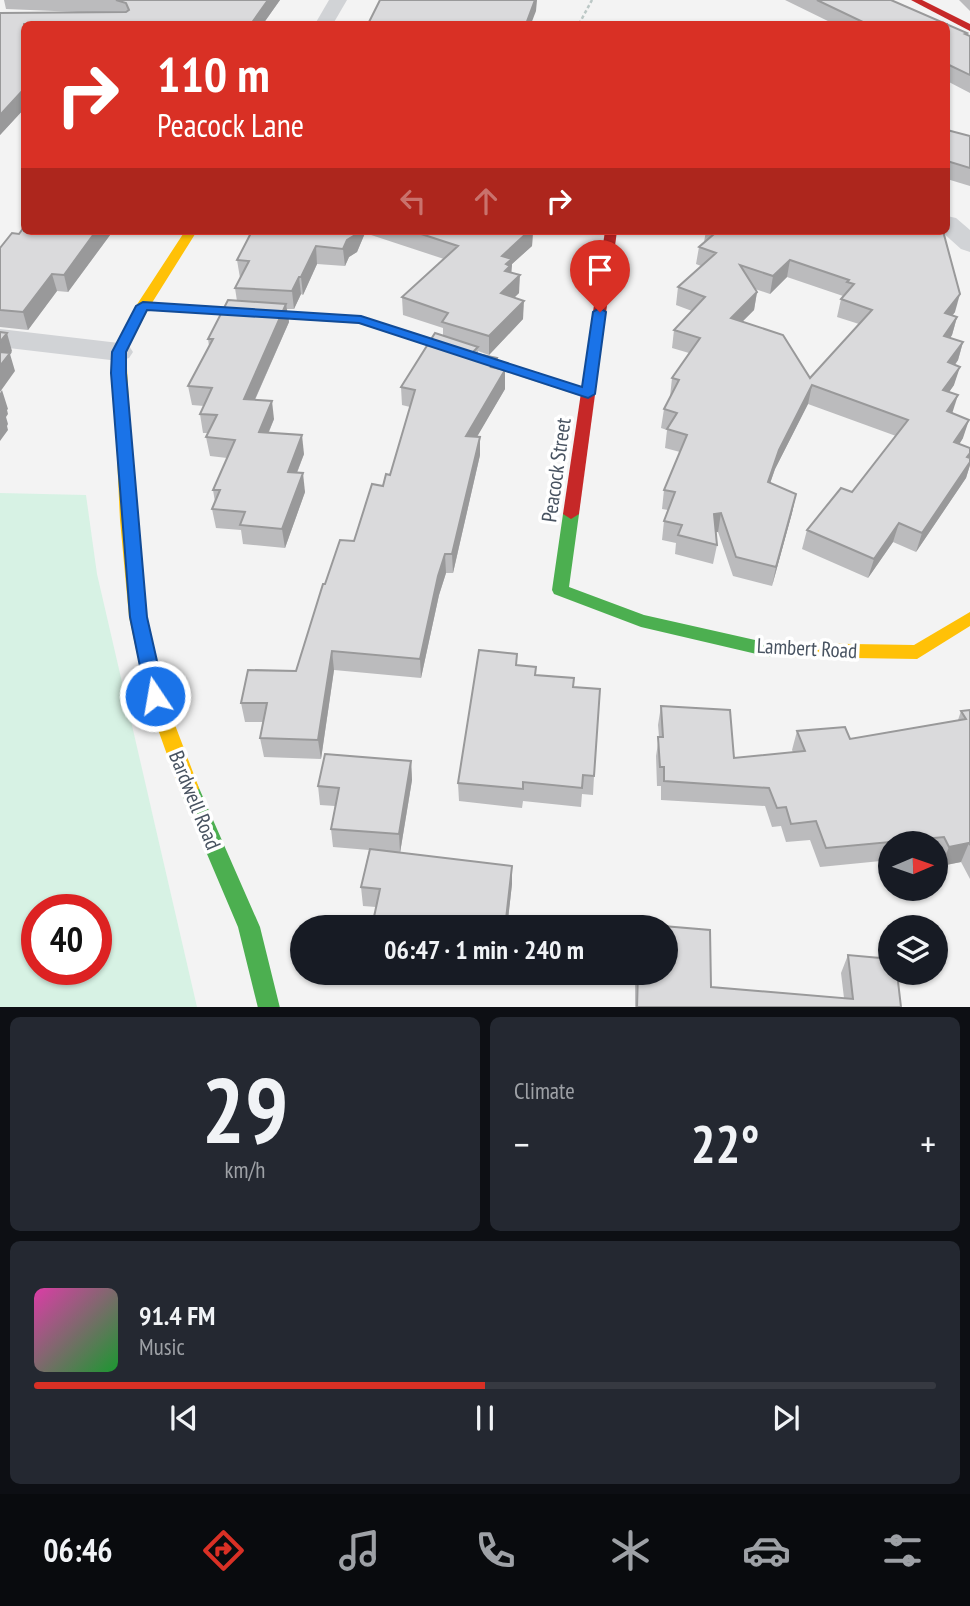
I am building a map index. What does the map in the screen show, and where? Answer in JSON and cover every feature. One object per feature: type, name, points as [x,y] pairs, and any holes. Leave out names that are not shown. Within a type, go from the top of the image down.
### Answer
[{"type":"street","points":[[326,21],[338,0]]},
{"type":"street","points":[[915,0],[970,28]]},
{"type":"street","points":[[945,14],[970,22]]},
{"type":"street","points":[[950,226],[970,244]]},
{"type":"street","points":[[0,338],[119,352],[143,306],[188,235]]},
{"type":"street","name":"Peacock Street","points":[[560,590],[610,235]]},
{"type":"street","name":"Bardwell Road","points":[[119,352],[128,520],[138,617],[155,696],[190,792],[249,927],[270,1007]]},
{"type":"street","name":"Lambert Road","points":[[560,590],[640,621],[769,650],[917,652],[970,618]]},
{"type":"lane","points":[[143,306],[361,320],[588,394]]},
{"type":"path","points":[[581,21],[592,0]]},
{"type":"green space","points":[[0,493],[86,495],[97,574],[197,1007],[0,1007]]},
{"type":"building","points":[[116,0],[268,0],[253,21],[21,21],[21,92],[0,115],[0,13],[126,12],[129,10],[126,3]]},
{"type":"building","points":[[380,0],[535,0],[527,21],[370,21]]},
{"type":"building","points":[[817,0],[891,0],[939,21],[861,21]]},
{"type":"building","points":[[950,25],[970,36],[970,75],[950,65]]},
{"type":"building","points":[[950,131],[970,136],[970,168],[950,162]]},
{"type":"building","points":[[21,231],[21,235],[93,235],[64,275],[52,274],[23,312],[0,310],[0,248],[12,233],[19,234]]},
{"type":"building","points":[[250,235],[355,235],[347,240],[343,249],[316,246],[292,291],[235,288],[249,261],[237,260]]},
{"type":"building","points":[[424,235],[525,235],[502,256],[512,259],[506,264],[510,266],[505,271],[520,275],[501,293],[524,301],[489,336],[442,322],[448,313],[402,297],[458,246]]},
{"type":"building","points":[[713,235],[944,235],[960,294],[945,313],[957,317],[944,336],[963,342],[948,362],[960,367],[943,390],[958,395],[947,411],[969,420],[954,442],[970,448],[967,457],[970,462],[922,533],[899,523],[874,559],[807,530],[841,488],[852,492],[908,420],[812,385],[779,450],[768,482],[796,494],[776,567],[736,557],[721,513],[714,514],[717,545],[678,535],[682,525],[664,521],[675,492],[664,490],[687,435],[667,429],[677,413],[664,409],[679,380],[672,378],[700,338],[674,330],[705,297],[678,287],[716,253],[699,247]],"holes":[[[790,260],[849,280],[847,282],[854,284],[841,299],[872,310],[810,378],[783,335],[731,318],[757,292],[740,265],[773,276]]]},
{"type":"building","points":[[228,300],[286,304],[244,399],[272,401],[259,432],[302,435],[288,472],[303,473],[282,529],[240,525],[245,512],[212,509],[220,490],[213,490],[235,440],[206,437],[217,415],[200,414],[212,388],[188,386],[213,339],[208,339]]},
{"type":"building","points":[[0,332],[7,333],[0,342]]},
{"type":"building","points":[[435,333],[478,347],[472,353],[497,358],[491,367],[505,370],[466,436],[480,437],[452,554],[445,554],[438,576],[420,659],[332,651],[318,740],[260,738],[267,703],[241,703],[248,670],[296,671],[323,584],[340,540],[354,541],[372,484],[383,486],[386,474],[390,475],[415,390],[401,387]]},
{"type":"building","points":[[0,352],[10,353],[0,366]]},
{"type":"building","points":[[479,650],[517,654],[516,665],[536,667],[535,675],[574,678],[573,687],[600,689],[594,776],[583,775],[582,788],[523,782],[523,789],[458,783]]},
{"type":"building","points":[[661,706],[730,710],[734,758],[805,751],[797,731],[845,727],[850,739],[966,719],[961,711],[970,710],[970,845],[949,847],[948,831],[878,831],[878,843],[826,848],[816,821],[791,824],[786,807],[777,808],[769,788],[664,781],[658,737],[663,737]]},
{"type":"building","points":[[325,754],[411,761],[399,834],[331,829],[339,788],[318,786]]},
{"type":"building","points":[[370,849],[512,866],[506,915],[374,915],[380,889],[361,887]]},
{"type":"building","points":[[678,927],[710,930],[711,987],[853,999],[848,955],[878,958],[878,985],[898,985],[901,1007],[637,1007],[638,985],[678,985]]},
{"type":"traffic: fast","points":[[571,514],[560,590],[641,621],[769,650],[791,650]]},
{"type":"traffic: fast","points":[[189,788],[249,927],[269,1007]]},
{"type":"traffic: slow","points":[[188,235],[143,306],[119,352],[128,520],[138,617],[155,696],[189,788]]},
{"type":"traffic: slow","points":[[791,650],[917,652],[970,618]]},
{"type":"traffic: jam","points":[[915,0],[970,28]]},
{"type":"traffic: jam","points":[[571,514],[610,235]]},
{"type":"route","points":[[155,696],[138,617],[118,373],[119,352],[143,306],[361,320],[588,394],[600,312]]}]
